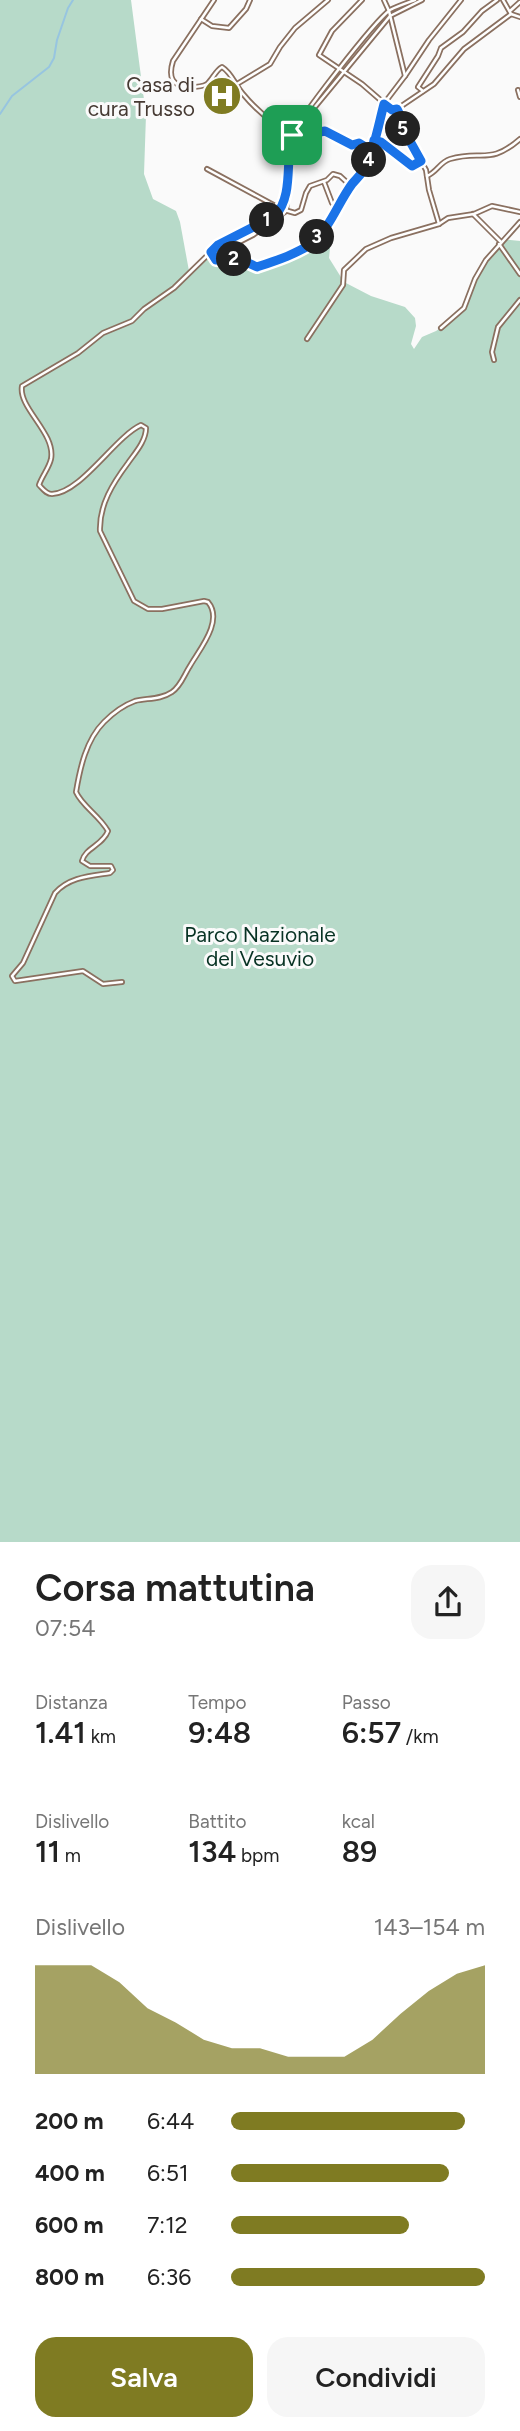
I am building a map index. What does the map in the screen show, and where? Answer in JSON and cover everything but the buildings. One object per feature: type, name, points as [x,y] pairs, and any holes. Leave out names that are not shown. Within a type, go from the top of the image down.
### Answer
[{"type":"street","points":[[214,0],[173,61],[171,77],[177,86],[200,87],[210,81],[222,67],[230,73],[245,96],[293,136],[325,131],[352,145],[359,143],[372,151]]},
{"type":"street","points":[[201,19],[214,27],[229,28],[246,9],[250,0]]},
{"type":"street","points":[[236,85],[270,64],[295,28],[328,0]]},
{"type":"street","points":[[362,0],[332,31],[319,55],[362,83],[392,110],[423,91],[442,75],[464,48],[510,13],[520,2]]},
{"type":"street","points":[[384,0],[405,76]]},
{"type":"street","points":[[122,982],[103,984],[83,971],[15,981],[12,976],[61,886],[83,877],[110,873],[113,870],[111,866],[90,866],[82,861],[83,855],[102,841],[108,831],[76,792],[81,767],[92,739],[103,723],[125,705],[174,691],[202,646],[213,620],[212,607],[208,602],[148,609],[134,601],[100,531],[100,518],[106,500],[146,435],[146,428],[141,425],[128,433],[106,456],[67,488],[51,494],[39,485],[51,460],[51,453],[43,430],[23,397],[22,386],[78,353],[103,333],[126,324],[174,288],[225,240],[275,216],[285,197],[288,149],[301,117],[389,11],[415,0]]},
{"type":"street","points":[[212,255],[253,235],[286,211],[293,136],[390,16],[422,0]]},
{"type":"street","points":[[212,255],[221,261],[237,258],[254,267],[312,242],[362,174],[372,151],[384,104],[461,0]]},
{"type":"street","points":[[423,91],[418,87],[439,56],[441,48],[463,32],[482,11],[497,0]]},
{"type":"street","points":[[503,0],[510,13],[520,17]]},
{"type":"street","points":[[518,90],[520,97]]},
{"type":"street","points":[[397,109],[402,119],[401,125],[427,176],[439,224]]},
{"type":"street","points":[[379,123],[391,127],[401,125]]},
{"type":"street","points":[[427,176],[435,173],[448,160],[501,154],[520,139]]},
{"type":"street","points":[[374,140],[381,142],[412,166],[421,161]]},
{"type":"street","points":[[207,169],[281,209],[298,213],[310,186],[319,181],[324,182]]},
{"type":"street","points":[[324,182],[330,175],[336,174],[351,186]]},
{"type":"street","points":[[324,182],[332,202],[338,209]]},
{"type":"street","points":[[307,339],[337,295],[343,283],[344,270],[366,249],[391,238],[439,224],[448,218],[473,215],[492,206],[520,212]]},
{"type":"street","points":[[473,215],[500,243],[520,274]]},
{"type":"street","points":[[441,328],[464,307],[482,265],[520,222]]},
{"type":"street","points":[[494,360],[492,352],[498,327],[520,300]]},
{"type":"green space","name":"Parco Nazionale del Vesuvio","points":[[0,0],[131,0],[146,115],[144,174],[153,199],[176,211],[189,271],[213,247],[223,257],[241,257],[261,265],[310,242],[319,230],[330,248],[329,258],[344,282],[371,296],[405,307],[415,318],[416,326],[411,344],[414,349],[422,337],[449,322],[466,305],[481,263],[501,239],[520,241],[520,1542],[0,1542]]},
{"type":"waterway","points":[[0,114],[12,96],[49,67],[73,0]]},
{"type":"place","name":"Casa di cura Trusso","points":[[222,96]]},
{"type":"route","points":[[292,135],[288,149],[285,197],[281,209],[275,216],[218,245],[211,252],[216,260],[237,258],[257,267],[312,242],[362,174],[372,151],[374,140],[376,131],[384,104],[392,110],[397,109],[402,119],[401,125],[421,161],[412,166],[381,142],[374,140],[372,151],[359,143],[352,145],[325,131],[295,137],[292,135]]}]
